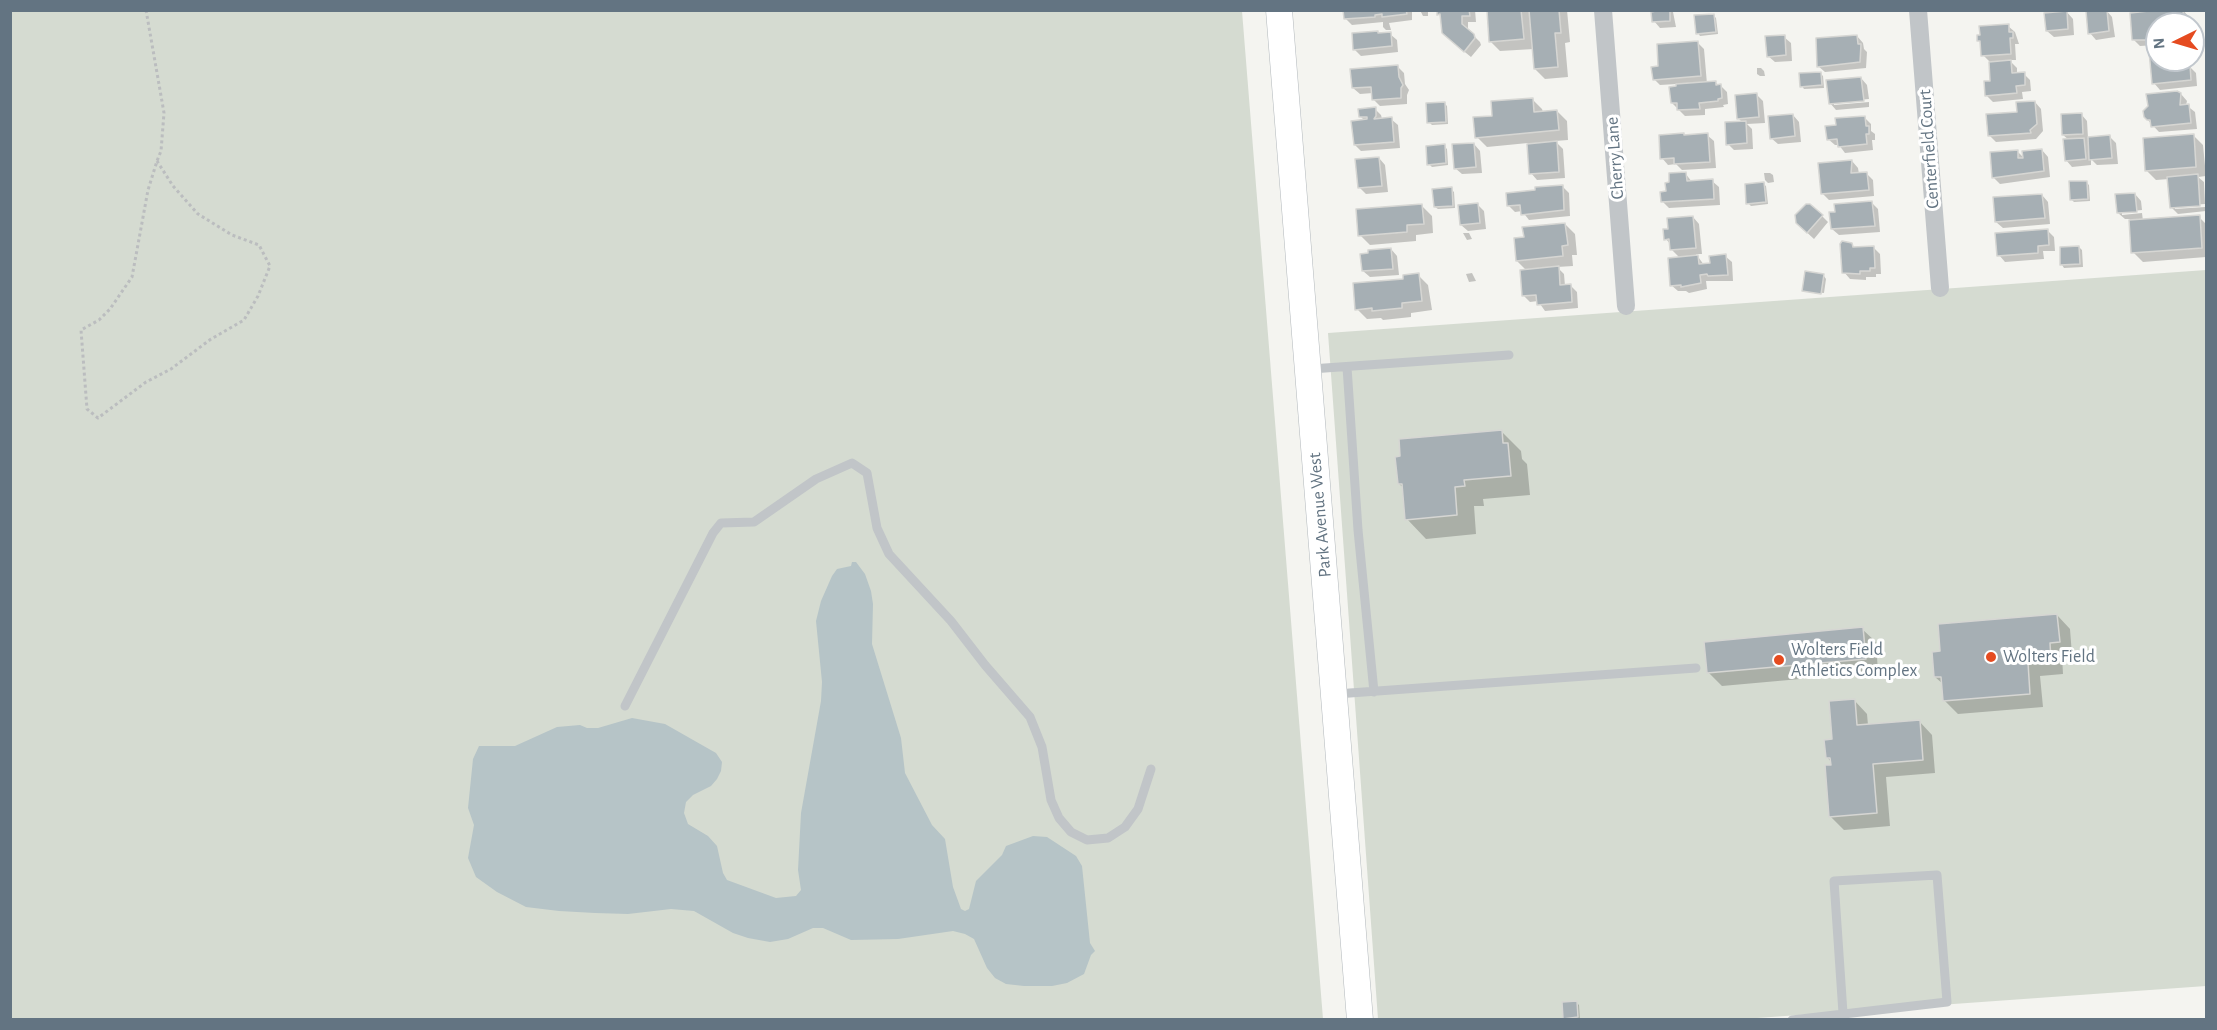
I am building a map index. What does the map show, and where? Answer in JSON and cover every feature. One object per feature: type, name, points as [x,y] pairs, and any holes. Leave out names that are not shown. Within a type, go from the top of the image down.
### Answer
[{"type":"street","name":"Park Avenue West","points":[[1280,10],[1360,1020]]},
{"type":"street","name":"Cherry Lane","points":[[1603,10],[1626,306]]},
{"type":"street","name":"Centerfield Court","points":[[1918,10],[1940,288]]},
{"type":"lane","points":[[1308,369],[1509,356]]},
{"type":"lane","points":[[1347,367],[1358,530],[1374,692]]},
{"type":"lane","points":[[625,706],[713,533],[721,523],[754,522],[816,479],[852,463],[867,473],[877,528],[890,554],[951,621],[984,665],[1030,717],[1042,747],[1051,800],[1059,818],[1071,832],[1087,840],[1107,838],[1125,827],[1138,809],[1151,769]]},
{"type":"lane","points":[[1334,694],[1696,669]]},
{"type":"lane","points":[[1792,1020],[1947,1002],[1937,875],[1834,881],[1843,1013]]},
{"type":"path","points":[[146,10],[164,113],[160,151],[148,190],[132,277],[110,309],[99,320],[81,330],[87,408],[98,418],[146,382],[171,369],[211,339],[244,320],[258,296],[270,266],[259,245],[232,235],[198,214],[173,186],[157,161]]},
{"type":"shaded area","points":[[10,11],[1242,11],[1323,1019],[11,1019]]},
{"type":"shaded area","name":"Wolters Field Athletics Complex","points":[[2206,270],[2206,986],[1743,1019],[1378,1019],[1328,333]]},
{"type":"shaded area","points":[[852,562],[856,562],[865,574],[871,591],[872,644],[901,738],[905,773],[932,825],[945,839],[953,887],[961,909],[965,911],[969,909],[976,881],[1002,855],[1006,846],[1033,836],[1047,837],[1076,856],[1082,866],[1090,943],[1095,951],[1091,955],[1084,974],[1067,983],[1052,986],[1006,984],[995,978],[987,968],[974,939],[953,931],[898,939],[851,940],[823,928],[813,928],[788,939],[770,942],[733,933],[694,911],[671,909],[628,914],[526,907],[497,892],[476,877],[468,858],[474,825],[468,808],[473,759],[479,746],[515,746],[557,727],[580,725],[587,728],[598,728],[632,718],[665,724],[716,753],[722,762],[717,779],[711,786],[693,795],[686,802],[684,813],[688,824],[708,836],[717,846],[723,873],[727,880],[776,898],[796,896],[801,890],[798,870],[801,813],[821,701],[822,682],[816,621],[821,601],[832,576],[837,569],[851,566]]},
{"type":"building","points":[[1343,10],[1406,10],[1407,14],[1382,17],[1382,14],[1375,15],[1375,17],[1344,19]]},
{"type":"building","points":[[1437,10],[1469,10],[1470,16],[1462,16],[1462,24],[1474,34],[1475,38],[1464,52],[1442,33],[1440,14],[1437,15]]},
{"type":"building","points":[[1487,10],[1521,10],[1524,39],[1489,42]]},
{"type":"building","points":[[1529,10],[1559,10],[1561,33],[1555,33],[1558,67],[1534,69]]},
{"type":"building","points":[[1670,10],[1670,21],[1652,22],[1651,12]]},
{"type":"building","points":[[2107,10],[2109,31],[2088,34],[2086,11]]},
{"type":"building","points":[[2158,10],[2183,10],[2183,12],[2145,12],[2145,40],[2132,40],[2130,13]]},
{"type":"building","points":[[2067,11],[2068,29],[2046,31],[2044,13]]},
{"type":"building","points":[[1714,14],[1716,32],[1696,34],[1694,15]]},
{"type":"building","points":[[2009,24],[2009,32],[2013,32],[2013,38],[2010,38],[2011,54],[1981,56],[1980,41],[1977,41],[1977,35],[1980,35],[1979,26]]},
{"type":"building","points":[[1378,31],[1378,33],[1391,32],[1392,46],[1353,50],[1352,33]]},
{"type":"building","points":[[1785,35],[1786,55],[1767,57],[1765,36]]},
{"type":"building","points":[[1857,35],[1858,44],[1861,44],[1860,62],[1817,67],[1816,38]]},
{"type":"building","points":[[1698,41],[1701,76],[1653,80],[1651,67],[1658,66],[1657,44]]},
{"type":"building","points":[[2011,60],[2012,73],[2025,72],[2025,85],[2016,86],[2017,93],[1985,96],[1984,81],[1990,81],[1989,62]]},
{"type":"building","points":[[1398,65],[1399,77],[1403,85],[1401,98],[1372,100],[1371,87],[1352,88],[1350,69]]},
{"type":"building","points":[[1821,72],[1822,85],[1800,87],[1799,73]]},
{"type":"building","points":[[2151,72],[2190,72],[2191,80],[2152,84]]},
{"type":"building","points":[[1861,77],[1864,101],[1829,104],[1826,80]]},
{"type":"building","points":[[1716,81],[1716,85],[1721,84],[1722,98],[1718,101],[1699,103],[1700,109],[1677,110],[1677,103],[1671,103],[1669,87],[1676,86],[1676,84]]},
{"type":"building","points":[[2177,91],[2181,93],[2180,105],[2189,104],[2191,123],[2151,127],[2150,120],[2144,117],[2143,111],[2148,106],[2146,94]]},
{"type":"building","points":[[1757,93],[1759,117],[1737,119],[1735,95]]},
{"type":"building","points":[[1533,98],[1534,112],[1557,110],[1559,130],[1475,138],[1473,117],[1492,116],[1491,101]]},
{"type":"building","points":[[2035,101],[2037,124],[2030,130],[2031,133],[1988,136],[1986,114],[2017,112],[2016,102]]},
{"type":"building","points":[[1445,102],[1446,122],[1427,123],[1426,103]]},
{"type":"building","points":[[1376,107],[1374,119],[1392,117],[1394,142],[1354,145],[1351,121],[1367,119],[1367,117],[1359,117],[1358,109]]},
{"type":"building","points":[[2082,113],[2083,134],[2062,135],[2061,114]]},
{"type":"building","points":[[1793,114],[1795,136],[1770,139],[1768,116]]},
{"type":"building","points":[[1865,116],[1866,126],[1869,126],[1869,134],[1866,134],[1867,144],[1838,147],[1837,139],[1827,140],[1825,126],[1836,125],[1835,118]]},
{"type":"building","points":[[1746,121],[1747,143],[1726,145],[1725,122]]},
{"type":"building","points":[[1684,133],[1684,135],[1708,133],[1710,162],[1674,164],[1674,158],[1660,159],[1659,135]]},
{"type":"building","points":[[2194,134],[2196,167],[2145,171],[2143,138]]},
{"type":"building","points":[[2110,135],[2112,158],[2089,160],[2088,137]]},
{"type":"building","points":[[2084,138],[2086,159],[2065,161],[2063,139]]},
{"type":"building","points":[[1557,141],[1559,172],[1529,174],[1527,144]]},
{"type":"building","points":[[1474,143],[1476,167],[1454,169],[1452,144]]},
{"type":"building","points":[[1445,144],[1446,163],[1427,165],[1426,146]]},
{"type":"building","points":[[2042,149],[2044,171],[1992,178],[1990,152],[2018,150],[2018,158],[2023,158],[2022,151]]},
{"type":"building","points":[[1379,157],[1382,186],[1358,188],[1355,159]]},
{"type":"building","points":[[1852,160],[1851,173],[1867,172],[1869,190],[1821,194],[1818,163]]},
{"type":"building","points":[[1686,172],[1687,181],[1713,179],[1714,199],[1661,202],[1660,192],[1666,191],[1665,183],[1669,182],[1669,173]]},
{"type":"building","points":[[2198,174],[2200,206],[2170,208],[2167,177]]},
{"type":"building","points":[[2069,181],[2087,181],[2088,199],[2070,200]]},
{"type":"building","points":[[1764,182],[1766,202],[1746,204],[1745,184]]},
{"type":"building","points":[[1563,185],[1564,210],[1521,215],[1520,205],[1507,206],[1506,193],[1535,190],[1535,187]]},
{"type":"building","points":[[1452,187],[1453,206],[1434,207],[1432,189]]},
{"type":"building","points":[[2135,193],[2137,212],[2117,213],[2115,194]]},
{"type":"building","points":[[2042,194],[2045,218],[1995,222],[1993,197]]},
{"type":"building","points":[[1872,201],[1875,226],[1831,229],[1829,212],[1835,212],[1834,204]]},
{"type":"building","points":[[1478,203],[1480,223],[1460,225],[1458,205]]},
{"type":"building","points":[[1422,204],[1424,224],[1407,225],[1407,232],[1358,236],[1356,209]]},
{"type":"building","points":[[1806,204],[1810,204],[1823,215],[1807,233],[1796,223],[1795,215]]},
{"type":"building","points":[[2200,215],[2202,248],[2131,253],[2129,220]]},
{"type":"building","points":[[1693,216],[1696,248],[1670,250],[1669,239],[1664,240],[1663,229],[1668,229],[1667,218]]},
{"type":"building","points":[[1565,223],[1568,245],[1562,246],[1563,256],[1516,261],[1514,238],[1524,237],[1522,227]]},
{"type":"building","points":[[2048,229],[2049,245],[2038,246],[2038,253],[1997,256],[1995,233]]},
{"type":"building","points":[[1842,241],[1852,243],[1853,247],[1874,246],[1875,268],[1870,268],[1870,271],[1860,271],[1860,274],[1842,273],[1840,244]]},
{"type":"building","points":[[2079,246],[2080,264],[2060,265],[2060,247]]},
{"type":"building","points":[[1391,248],[1393,269],[1362,271],[1360,254],[1368,253],[1368,250]]},
{"type":"building","points":[[1726,254],[1728,275],[1700,275],[1701,283],[1681,287],[1681,285],[1670,286],[1668,258],[1698,255],[1699,264],[1710,263],[1709,256]]},
{"type":"building","points":[[1559,266],[1560,285],[1571,284],[1572,302],[1537,305],[1536,295],[1522,296],[1520,270]]},
{"type":"building","points":[[1805,271],[1824,274],[1821,294],[1802,291]]},
{"type":"building","points":[[1419,273],[1422,301],[1402,303],[1402,308],[1355,310],[1353,283],[1403,279],[1403,275]]},
{"type":"building","points":[[1502,430],[1503,443],[1508,443],[1511,476],[1464,480],[1465,486],[1455,487],[1457,515],[1405,520],[1402,484],[1398,484],[1395,457],[1400,456],[1399,439]]},
{"type":"building","name":"Wolters Field","points":[[2057,614],[2060,642],[2050,643],[2051,661],[2028,663],[2030,694],[1943,701],[1941,677],[1934,677],[1932,652],[1940,651],[1938,624]]},
{"type":"building","points":[[1863,627],[1866,659],[1707,673],[1704,642]]},
{"type":"building","points":[[1855,699],[1857,725],[1920,720],[1923,760],[1873,764],[1877,813],[1829,817],[1825,765],[1831,765],[1830,758],[1826,758],[1824,740],[1832,739],[1829,701]]},
{"type":"building","points":[[1577,1001],[1578,1017],[1563,1019],[1562,1002]]},
{"type":"place","name":"Wolters Field","points":[[1991,657]]},
{"type":"place","name":"Wolters Field Athletics Complex","points":[[1779,660]]}]
